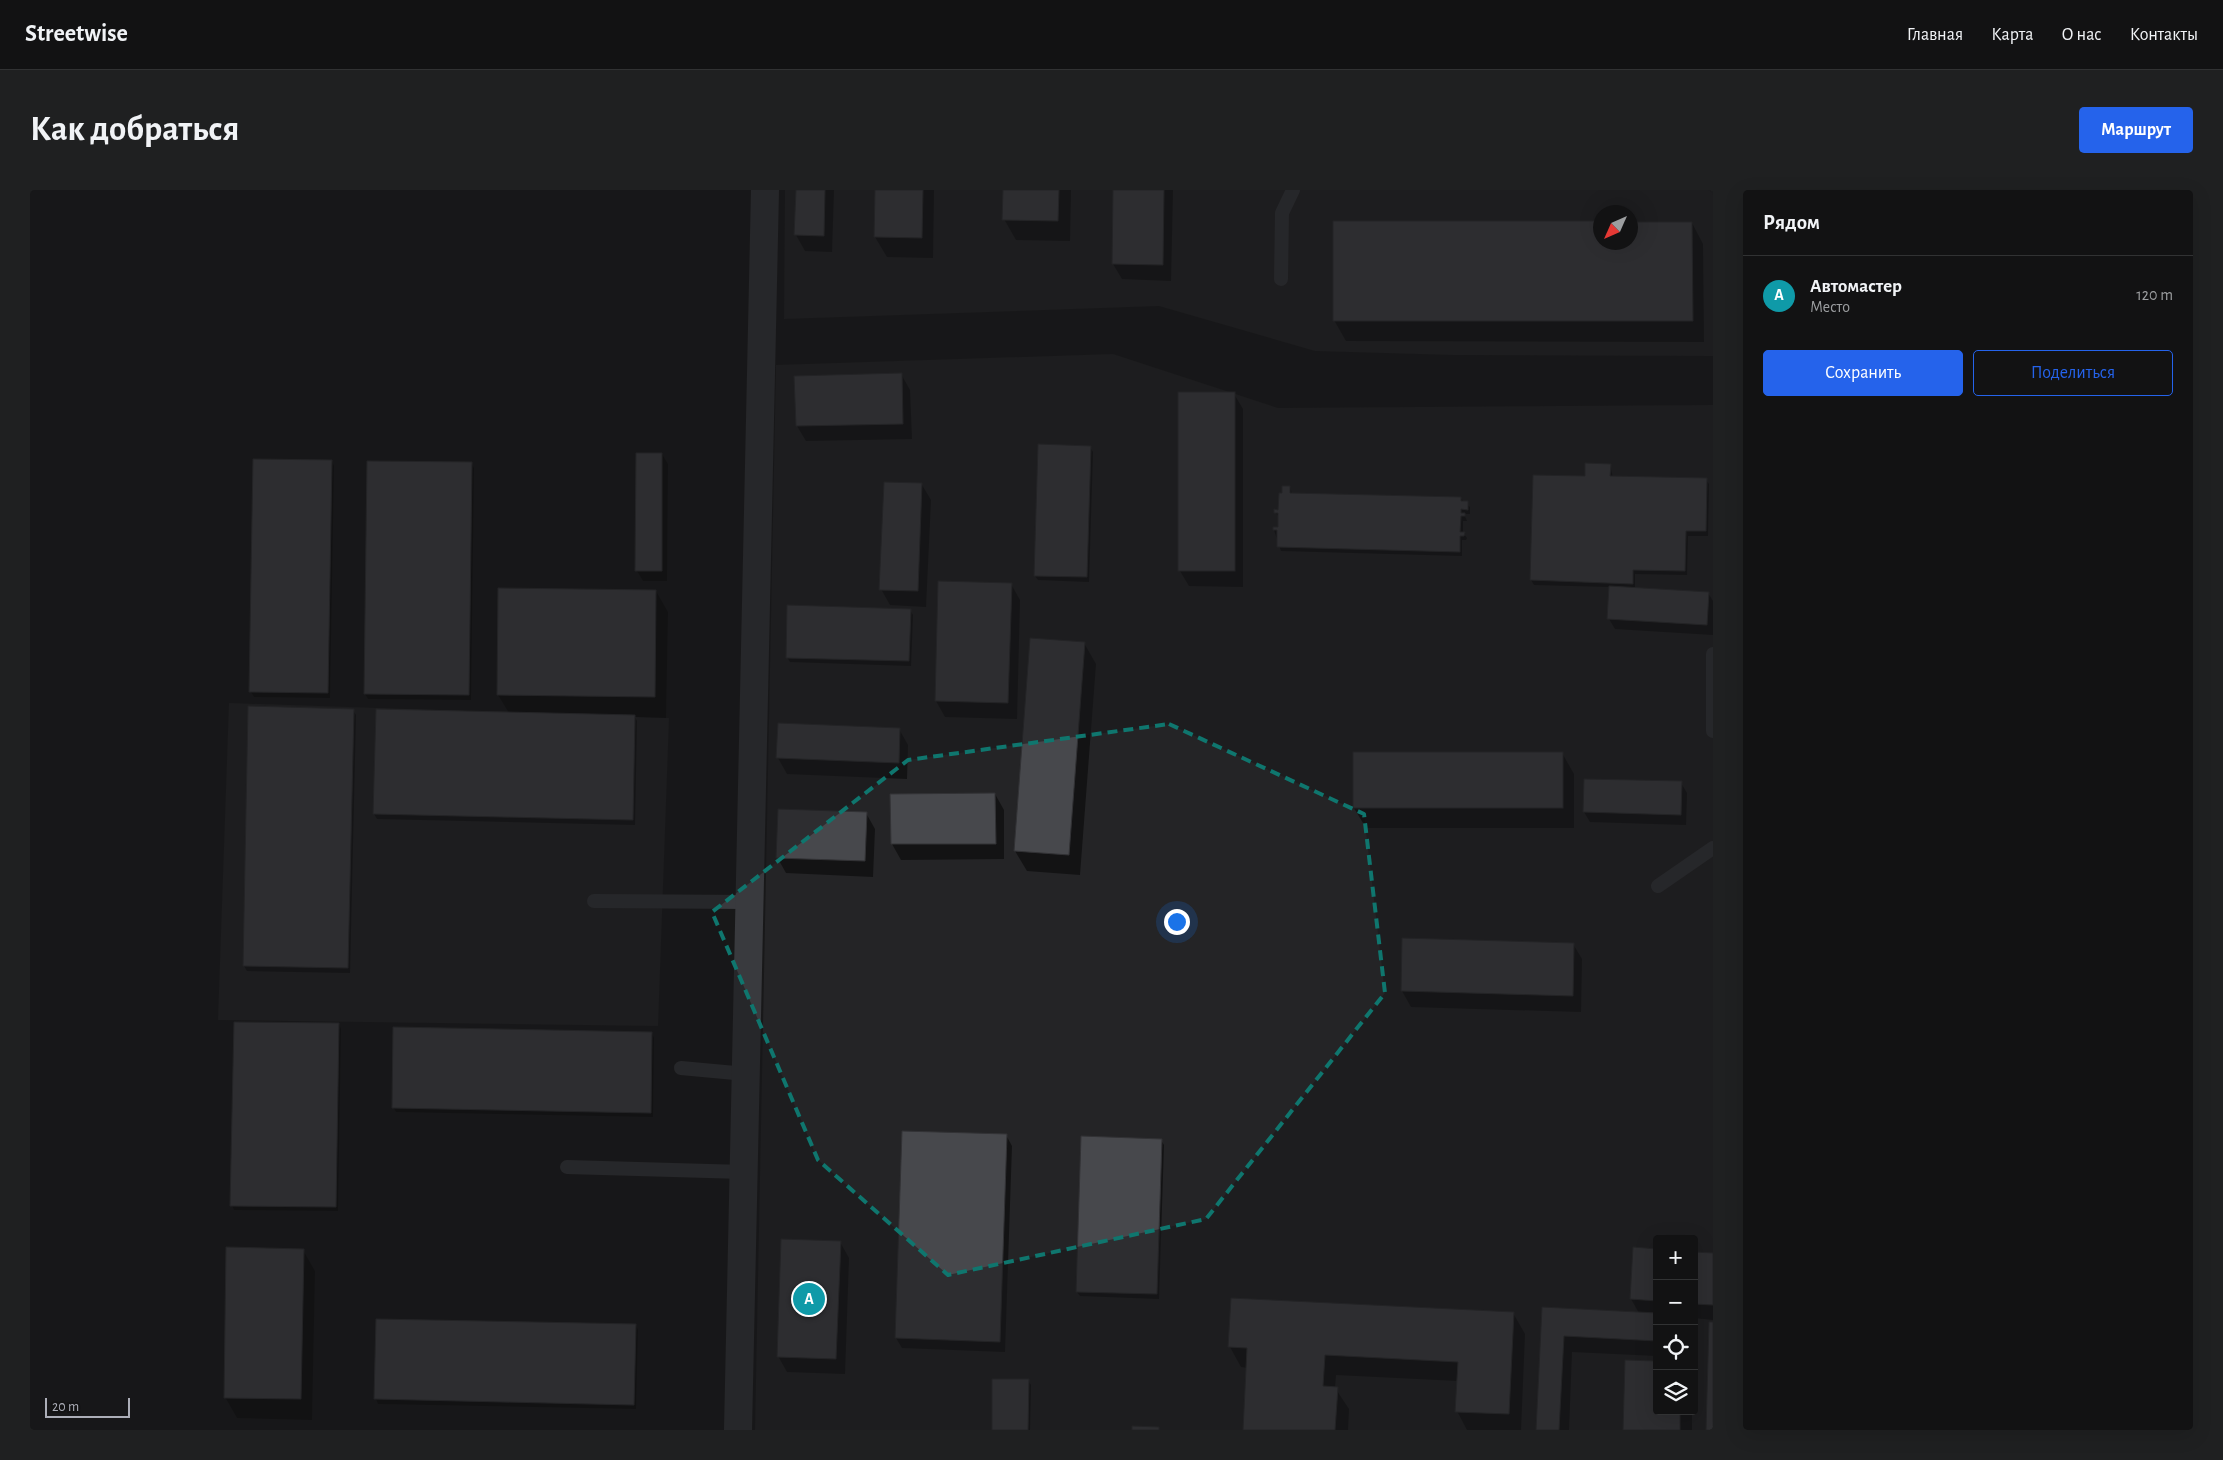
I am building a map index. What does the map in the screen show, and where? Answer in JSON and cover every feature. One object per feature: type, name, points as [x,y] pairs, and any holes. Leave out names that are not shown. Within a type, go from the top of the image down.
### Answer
[{"type":"street","points":[[738,1430],[765,190]]},
{"type":"lane","points":[[1281,279],[1282,213],[1293,190]]},
{"type":"lane","points":[[1713,654],[1713,731]]},
{"type":"lane","points":[[1658,886],[1713,848]]},
{"type":"lane","points":[[594,901],[749,902]]},
{"type":"lane","points":[[682,1068],[746,1074]]},
{"type":"lane","points":[[568,1166],[744,1172]]},
{"type":"highlighted area","points":[[1169,724],[1364,814],[1385,993],[1206,1219],[948,1275],[818,1160],[712,912],[908,760]]},
{"type":"shaded area","points":[[785,190],[1713,190],[1713,356],[1453,355],[1315,351],[1159,306],[784,319]]},
{"type":"shaded area","points":[[1113,354],[1278,408],[1713,405],[1713,1430],[755,1430],[776,365]]},
{"type":"shaded area","points":[[229,703],[669,718],[658,1026],[218,1020]]},
{"type":"building","points":[[796,190],[825,190],[824,236],[794,235]]},
{"type":"building","points":[[875,190],[923,190],[922,238],[874,237]]},
{"type":"building","points":[[1003,190],[1059,190],[1058,221],[1002,220]]},
{"type":"building","points":[[1113,190],[1164,190],[1163,265],[1112,264]]},
{"type":"building","points":[[1333,221],[1593,221],[1593,250],[1638,250],[1638,222],[1692,222],[1693,321],[1333,321]]},
{"type":"building","points":[[902,373],[903,424],[796,426],[794,376]]},
{"type":"building","points":[[1178,392],[1235,392],[1235,571],[1178,571]]},
{"type":"building","points":[[1038,444],[1091,446],[1087,577],[1034,576]]},
{"type":"building","points":[[636,453],[662,453],[662,571],[635,571]]},
{"type":"building","points":[[253,459],[332,460],[328,693],[249,692]]},
{"type":"building","points":[[367,461],[472,462],[469,695],[364,694]]},
{"type":"building","points":[[1585,463],[1611,464],[1610,476],[1707,478],[1706,531],[1686,531],[1685,571],[1633,570],[1633,584],[1530,580],[1533,475],[1585,476]]},
{"type":"building","points":[[884,482],[922,483],[918,591],[879,590]]},
{"type":"building","points":[[1282,486],[1290,486],[1290,493],[1461,497],[1461,501],[1468,501],[1468,510],[1461,509],[1461,513],[1465,513],[1465,516],[1461,516],[1460,532],[1465,532],[1464,536],[1460,536],[1460,552],[1277,547],[1277,530],[1273,530],[1273,527],[1278,527],[1278,513],[1274,513],[1274,509],[1278,510],[1279,493],[1282,493]]},
{"type":"building","points":[[938,581],[1012,583],[1008,703],[935,701]]},
{"type":"building","points":[[1609,586],[1709,592],[1707,625],[1607,619]]},
{"type":"building","points":[[498,588],[656,590],[655,697],[497,695]]},
{"type":"building","points":[[787,605],[911,609],[909,661],[786,658]]},
{"type":"building","points":[[1030,638],[1085,642],[1069,855],[1014,851]]},
{"type":"building","points":[[248,706],[354,709],[348,968],[243,966]]},
{"type":"building","points":[[376,709],[635,715],[633,820],[373,814]]},
{"type":"building","points":[[778,723],[900,728],[899,763],[776,758]]},
{"type":"building","points":[[1353,752],[1563,752],[1563,808],[1353,808]]},
{"type":"building","points":[[1584,779],[1682,781],[1681,815],[1583,812]]},
{"type":"building","points":[[995,793],[996,844],[891,844],[890,794]]},
{"type":"building","points":[[778,809],[867,812],[865,861],[776,858]]},
{"type":"building","points":[[1402,938],[1574,943],[1573,996],[1401,991]]},
{"type":"building","points":[[234,1022],[339,1023],[336,1207],[230,1206]]},
{"type":"building","points":[[393,1027],[652,1032],[651,1113],[392,1108]]},
{"type":"building","points":[[902,1131],[1007,1134],[1000,1342],[895,1338]]},
{"type":"building","points":[[1081,1136],[1162,1139],[1157,1294],[1076,1292]]},
{"type":"building","points":[[781,1239],[841,1241],[836,1359],[777,1357]]},
{"type":"building","points":[[226,1247],[304,1249],[301,1399],[224,1398]]},
{"type":"building","points":[[1633,1247],[1653,1249],[1653,1301],[1630,1299]]},
{"type":"building","points":[[1698,1252],[1713,1253],[1713,1305],[1698,1304]]},
{"type":"building","points":[[1231,1298],[1514,1312],[1509,1414],[1455,1412],[1458,1362],[1325,1355],[1323,1386],[1338,1387],[1335,1430],[1243,1430],[1247,1348],[1228,1347]]},
{"type":"building","points":[[1542,1307],[1653,1313],[1653,1341],[1564,1336],[1559,1430],[1536,1430]]},
{"type":"building","points":[[376,1319],[636,1324],[634,1405],[374,1399]]},
{"type":"building","points":[[1709,1322],[1713,1322],[1713,1430],[1706,1430]]},
{"type":"building","points":[[1625,1360],[1653,1361],[1653,1415],[1680,1415],[1680,1430],[1623,1430]]},
{"type":"building","points":[[992,1379],[1029,1379],[1028,1430],[992,1430]]},
{"type":"building","points":[[1132,1426],[1159,1427],[1159,1430],[1132,1430]]},
{"type":"place","name":"Автомастер","points":[[809,1299]]}]
